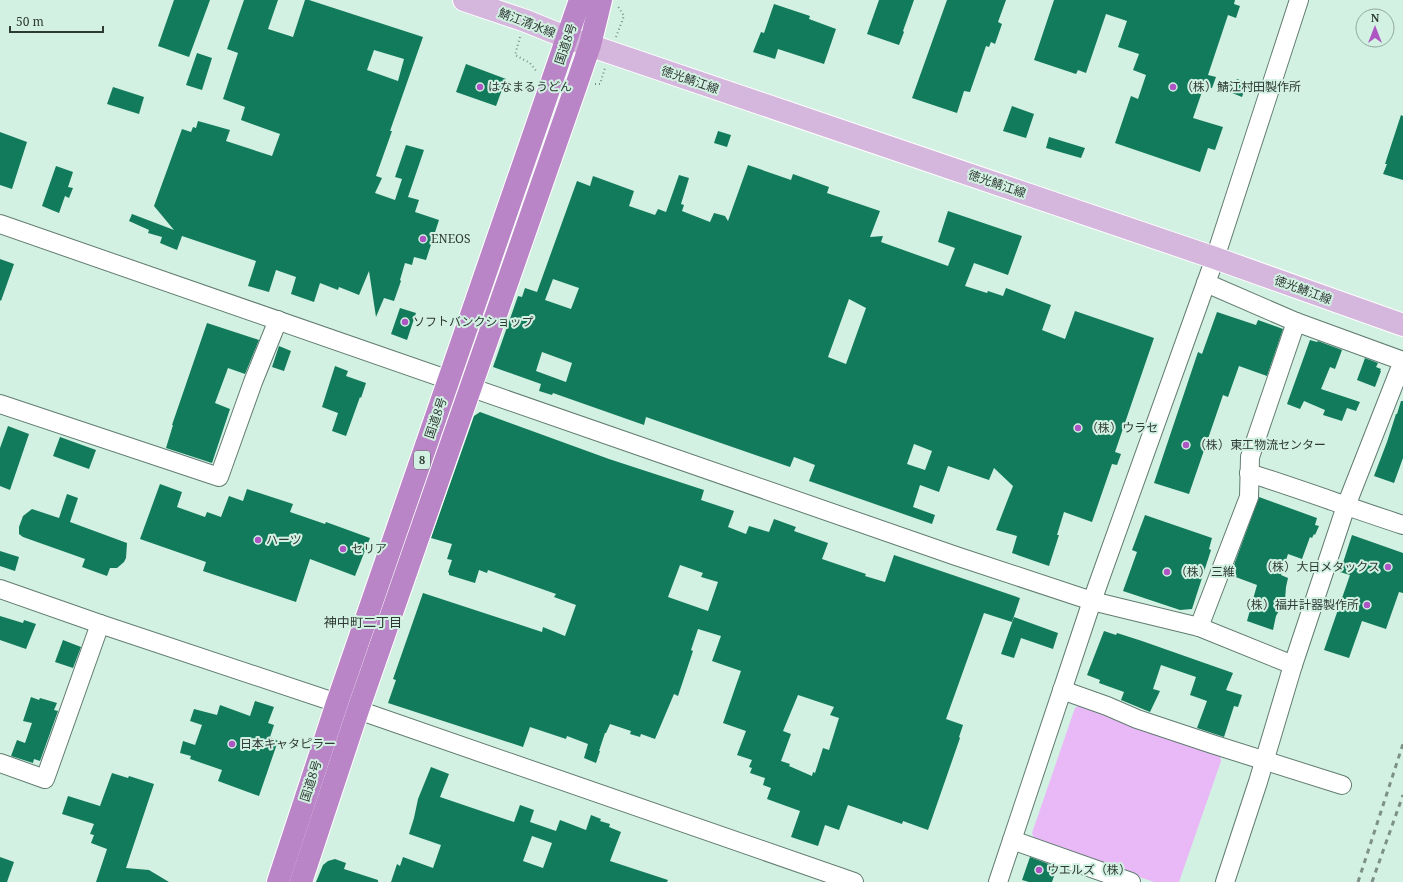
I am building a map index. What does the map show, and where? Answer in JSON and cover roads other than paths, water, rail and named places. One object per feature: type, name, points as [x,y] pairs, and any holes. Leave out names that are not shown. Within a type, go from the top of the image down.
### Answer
[{"type":"highway","name":"国道8号","points":[[278,882],[337,703],[450,381],[580,0]]},
{"type":"highway","name":"国道8号","points":[[301,882],[358,710],[590,45],[601,0]]},
{"type":"main road","name":"鯖江清水線","points":[[464,0],[590,45]]},
{"type":"main road","name":"徳光鯖江線","points":[[590,45],[1215,258],[1402,325]]},
{"type":"street","points":[[998,882],[1092,601],[1215,258],[1299,0]]},
{"type":"street","points":[[0,224],[956,556],[1092,601],[1199,627],[1293,665]]},
{"type":"street","points":[[1206,283],[1296,322],[1403,361],[1346,506],[1293,665],[1258,782],[1225,882]]},
{"type":"street","points":[[0,404],[220,477],[253,382],[278,320]]},
{"type":"street","points":[[1199,627],[1249,497],[1250,457],[1296,322]]},
{"type":"street","points":[[1249,473],[1403,524]]},
{"type":"street","points":[[0,589],[358,710],[854,882]]},
{"type":"street","points":[[0,764],[45,779],[100,624]]},
{"type":"street","points":[[1062,690],[1107,706],[1137,719],[1342,785]]},
{"type":"street","points":[[1012,840],[1131,882]]},
{"type":"railway","points":[[1358,882],[1403,744]]},
{"type":"railway","points":[[1372,882],[1403,795]]},
{"type":"place","name":"はなまるうどん","points":[[480,87]]},
{"type":"place","name":"（株）鯖江村田製作所","points":[[1173,87]]},
{"type":"place","name":"ENEOS","points":[[423,239]]},
{"type":"place","name":"ソフトバンクショップ","points":[[405,322]]},
{"type":"place","name":"（株）ウラセ","points":[[1078,428]]},
{"type":"place","name":"（株）東工物流センター","points":[[1186,445]]},
{"type":"place","name":"ハーツ","points":[[258,540]]},
{"type":"place","name":"セリア","points":[[343,549]]},
{"type":"place","name":"（株）大日メタックス","points":[[1388,567]]},
{"type":"place","name":"（株）三維","points":[[1167,572]]},
{"type":"place","name":"（株）福井計器製作所","points":[[1367,605]]},
{"type":"place","name":"日本キャタピラー","points":[[232,744]]},
{"type":"place","name":"ウエルズ（株）","points":[[1039,870]]},
{"type":"district","name":"神中町二丁目","points":[[363,622]]}]
